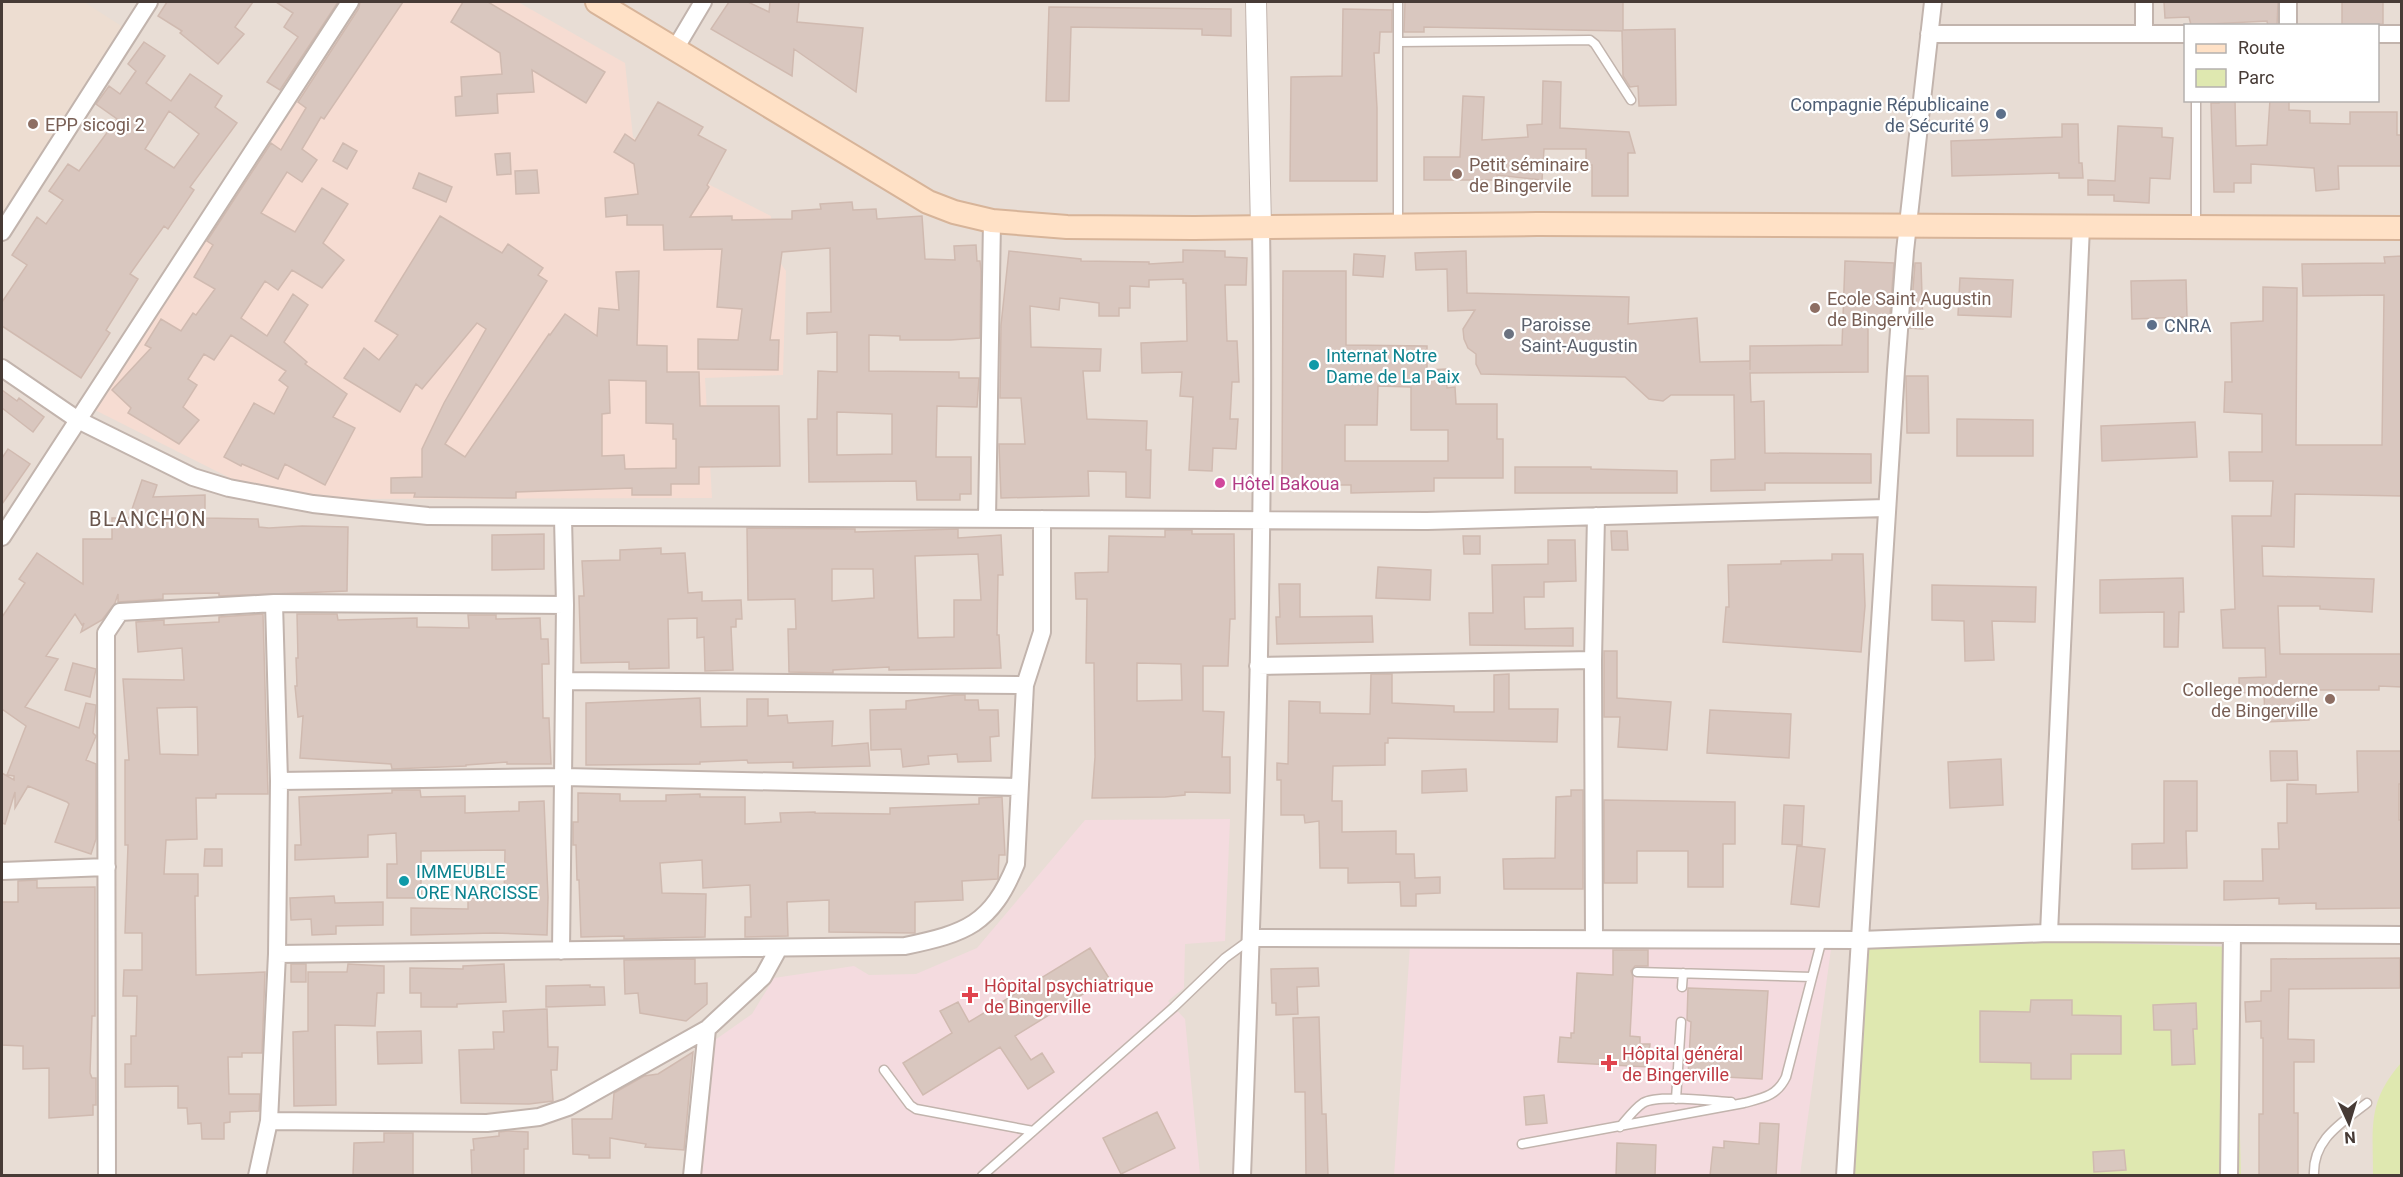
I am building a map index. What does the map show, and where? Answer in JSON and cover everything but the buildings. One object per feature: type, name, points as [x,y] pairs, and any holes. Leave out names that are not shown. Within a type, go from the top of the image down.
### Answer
[{"type":"main road","points":[[597,2],[928,202],[954,212],[992,221],[1067,227],[1261,228],[1537,224],[2402,228]]},
{"type":"street","points":[[2,232],[149,2]]},
{"type":"street","points":[[2,537],[350,2]]},
{"type":"street","points":[[675,49],[703,2]]},
{"type":"street","points":[[1242,1176],[1251,938],[1261,520],[1261,228],[1256,2]]},
{"type":"street","points":[[1845,1176],[1886,508],[1908,227],[1933,2]]},
{"type":"street","points":[[2144,2],[2144,34]]},
{"type":"street","points":[[2288,2],[2288,24]]},
{"type":"street","points":[[1929,34],[2184,34]]},
{"type":"street","points":[[2379,34],[2402,34]]},
{"type":"street","points":[[987,518],[992,221]]},
{"type":"street","points":[[2049,933],[2081,227]]},
{"type":"street","points":[[2,368],[78,420],[193,477],[271,497],[371,512],[428,516],[563,518],[1427,521],[1886,508]]},
{"type":"street","points":[[1594,939],[1593,660],[1596,516]]},
{"type":"street","points":[[561,951],[565,605],[563,518]]},
{"type":"street","points":[[277,954],[905,946],[949,937],[976,924],[996,904],[1016,864],[1025,685],[1042,632],[1042,519]]},
{"type":"street","points":[[107,1176],[106,633],[120,612],[274,603],[565,605]]},
{"type":"street","points":[[257,1176],[269,1121],[277,954],[279,781],[274,603]]},
{"type":"street","points":[[1258,666],[1593,660]]},
{"type":"street","points":[[564,681],[1025,685]]},
{"type":"street","points":[[279,781],[564,777],[1019,787]]},
{"type":"street","points":[[2,871],[107,867]]},
{"type":"street","points":[[1251,938],[1860,940],[2049,933],[2402,935]]},
{"type":"street","points":[[2229,1176],[2232,935]]},
{"type":"street","points":[[269,1121],[488,1123],[539,1117],[568,1107],[706,1029],[764,977],[779,948]]},
{"type":"street","points":[[692,1176],[706,1029]]},
{"type":"lane","points":[[1398,2],[1398,226]]},
{"type":"lane","points":[[1398,42],[1590,40],[1595,44],[1631,100]]},
{"type":"lane","points":[[2196,102],[2196,227]]},
{"type":"lane","points":[[982,1176],[1174,1007],[1225,958],[1251,938]]},
{"type":"lane","points":[[1522,1144],[1767,1097],[1782,1085],[1822,939]]},
{"type":"lane","points":[[1637,972],[1812,977]]},
{"type":"lane","points":[[1682,987],[1683,973]]},
{"type":"lane","points":[[1676,1099],[1680,1022]]},
{"type":"lane","points":[[884,1070],[910,1105],[916,1109],[1033,1131]]},
{"type":"lane","points":[[1620,1127],[1646,1101],[1676,1099],[1744,1103]]},
{"type":"lane","points":[[2314,1176],[2318,1148],[2328,1135],[2367,1102]]},
{"type":"shaded area","points":[[2,2],[2401,2],[2401,1175],[2,1176]]},
{"type":"shaded area","name":"EPP sicogi 2","points":[[2,2],[84,2],[126,29],[2,219]]},
{"type":"shaded area","points":[[360,2],[518,2],[625,63],[633,137],[710,185],[771,216],[772,251],[786,271],[783,375],[705,378],[712,498],[336,499],[234,480],[91,408]]},
{"type":"shaded area","name":"Hôpital psychiatrique de Bingerville","points":[[1230,819],[1225,941],[1185,944],[1184,988],[1168,1001],[1185,1019],[1200,1175],[699,1176],[715,1040],[752,1014],[774,978],[854,966],[869,975],[916,974],[977,948],[1085,820]]},
{"type":"shaded area","name":"Hôpital général de Bingerville","points":[[1410,946],[1831,949],[1800,1175],[1394,1176]]},
{"type":"green space","points":[[1869,936],[2235,947],[2241,1175],[1853,1176]]},
{"type":"green space","points":[[2401,1063],[2401,1175],[2373,1175],[2373,1129],[2377,1103],[2382,1090]]},
{"type":"place","name":"Compagnie Républicaine de Sécurité 9","points":[[2001,114]]},
{"type":"place","name":"EPP sicogi 2","points":[[33,124]]},
{"type":"place","name":"Petit séminaire de Bingervile","points":[[1457,174]]},
{"type":"place","name":"Ecole Saint Augustin de Bingerville","points":[[1815,308]]},
{"type":"place","name":"CNRA","points":[[2152,325]]},
{"type":"place","name":"Paroisse Saint-Augustin","points":[[1509,334]]},
{"type":"place","name":"Internat Notre Dame de La Paix","points":[[1314,365]]},
{"type":"place","name":"Hôtel Bakoua","points":[[1220,483]]},
{"type":"place","name":"College moderne de Bingerville","points":[[2330,699]]},
{"type":"place","name":"IMMEUBLE ORE NARCISSE","points":[[404,881]]},
{"type":"place","name":"Hôpital psychiatrique de Bingerville","points":[[970,995]]},
{"type":"place","name":"Hôpital général de Bingerville","points":[[1609,1063]]},
{"type":"district","name":"BLANCHON","points":[[148,519]]}]
